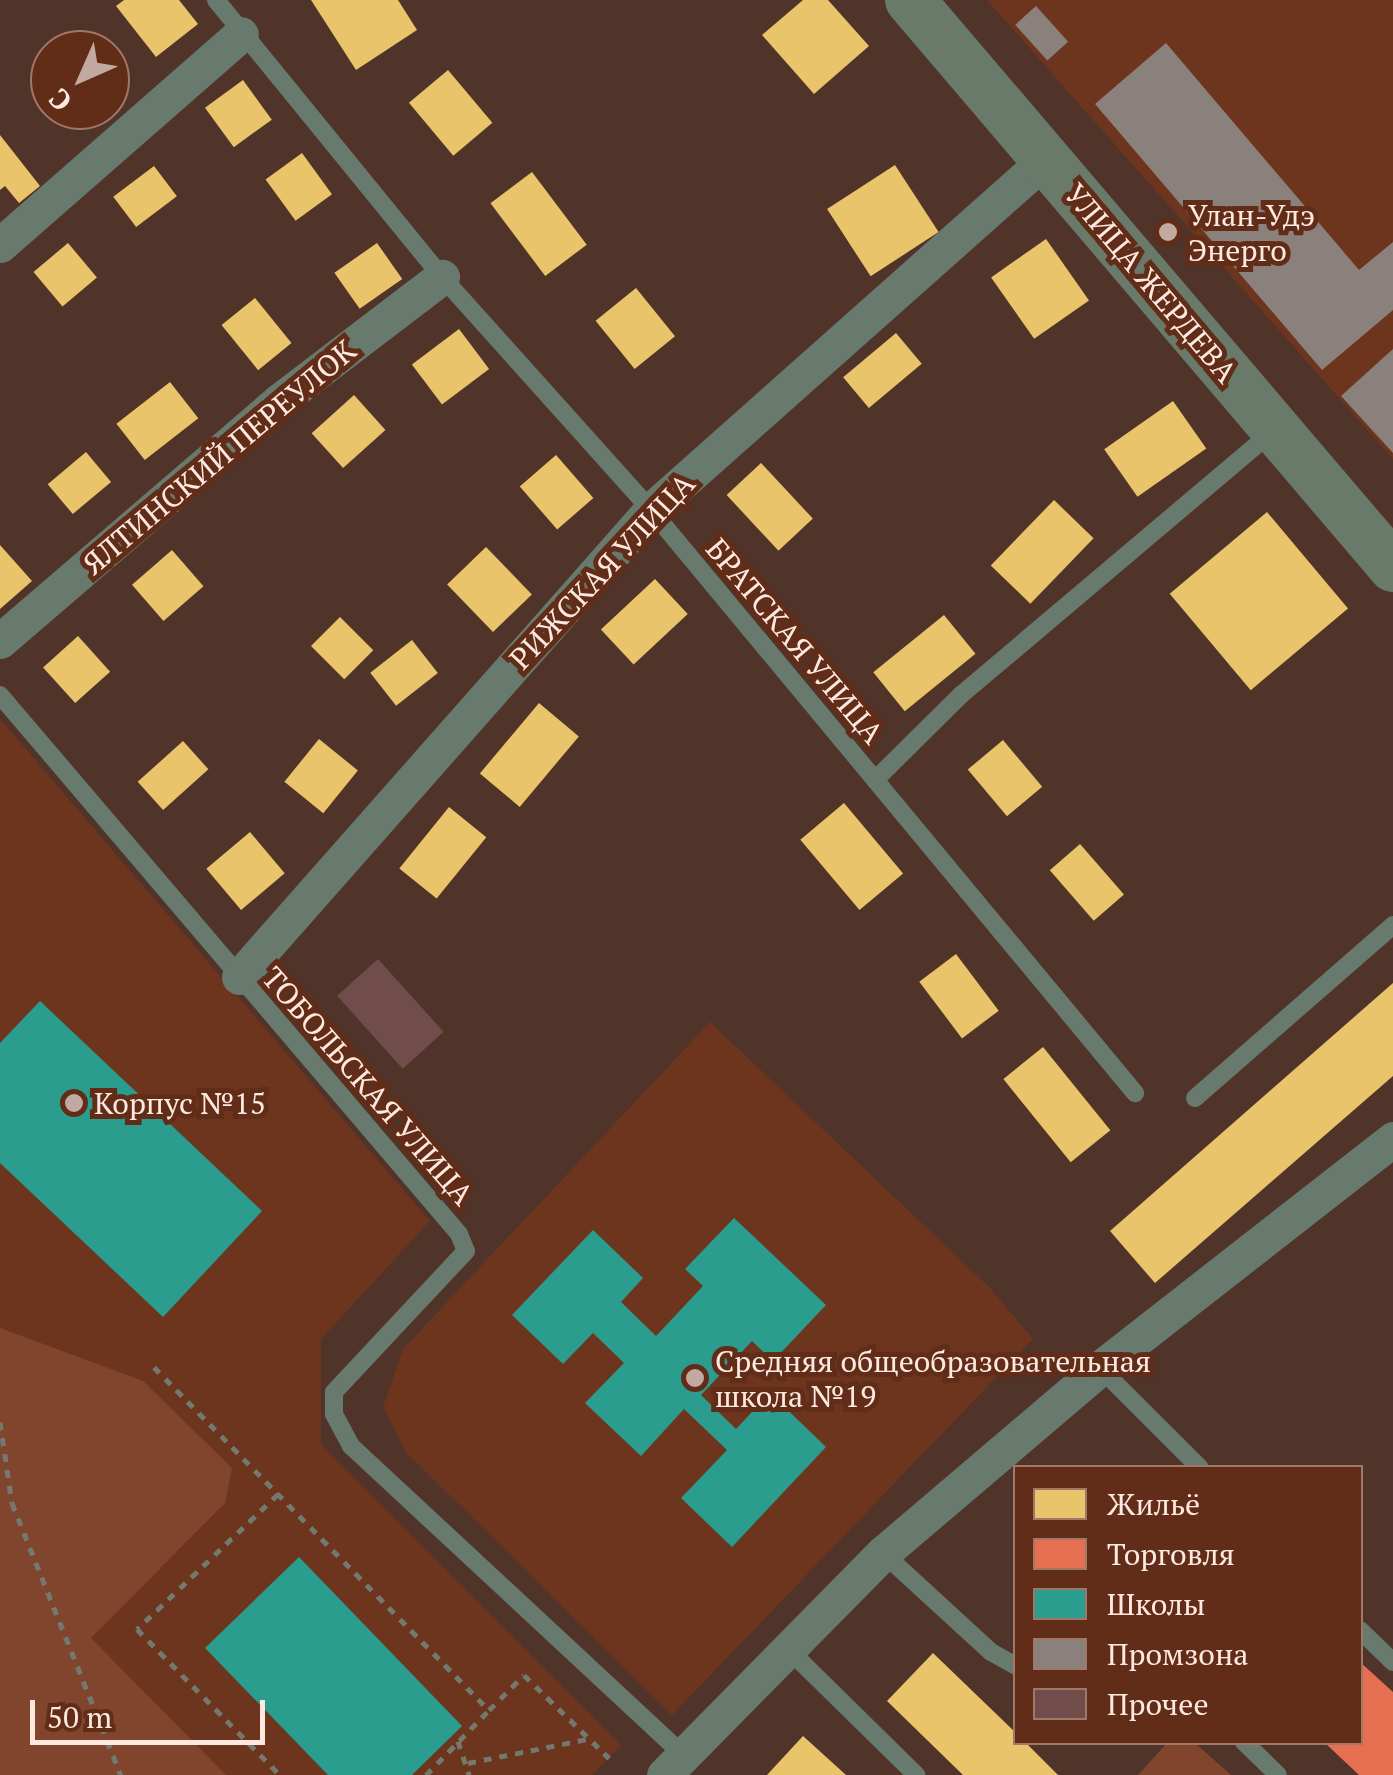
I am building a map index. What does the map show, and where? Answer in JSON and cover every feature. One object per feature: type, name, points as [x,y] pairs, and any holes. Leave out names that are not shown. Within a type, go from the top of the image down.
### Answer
[{"type":"main road","name":"УЛИЦА ЖЕРДЕВА","points":[[910,0],[1393,567]]},
{"type":"street","points":[[0,245],[241,34]]},
{"type":"street","name":"РИЖСКАЯ УЛИЦА","points":[[238,978],[651,510],[1046,159]]},
{"type":"street","name":"ЯЛТИНСКИЙ ПЕРЕУЛОК","points":[[0,640],[279,401],[442,277]]},
{"type":"street","points":[[674,1765],[883,1553],[1100,1368],[1393,1139]]},
{"type":"lane","name":"БРАТСКАЯ УЛИЦА","points":[[216,0],[442,277],[651,510],[1135,1093]]},
{"type":"lane","points":[[875,780],[962,694],[1276,429]]},
{"type":"lane","name":"ТОБОЛЬСКАЯ УЛИЦА","points":[[0,695],[460,1234],[466,1251],[334,1392],[334,1414],[351,1446],[674,1765]]},
{"type":"lane","points":[[1196,1098],[1393,925]]},
{"type":"lane","points":[[1100,1368],[1197,1465]]},
{"type":"lane","points":[[883,1553],[991,1652],[1013,1664]]},
{"type":"lane","points":[[1363,1633],[1393,1662]]},
{"type":"lane","points":[[788,1649],[916,1775]]},
{"type":"lane","points":[[1247,1745],[1278,1775]]},
{"type":"lane","points":[[887,1775],[901,1760]]},
{"type":"path","points":[[154,1368],[489,1710]]},
{"type":"path","points":[[0,1422],[12,1503],[39,1582],[121,1775]]},
{"type":"path","points":[[278,1494],[138,1629],[280,1775]]},
{"type":"path","points":[[426,1775],[524,1675],[609,1758]]},
{"type":"path","points":[[468,1763],[589,1738]]},
{"type":"path","points":[[458,1741],[468,1763],[468,1775]]},
{"type":"shaded area","points":[[987,0],[1393,0],[1393,459]]},
{"type":"shaded area","points":[[0,719],[430,1221],[321,1339],[321,1444],[621,1745],[592,1775],[0,1775]]},
{"type":"shaded area","name":"Средняя общеобразовательная школа №19","points":[[710,1022],[989,1287],[1033,1339],[672,1715],[406,1452],[383,1407],[403,1349]]},
{"type":"shaded area","points":[[0,1328],[143,1381],[232,1468],[225,1503],[91,1638],[226,1775],[0,1775]]},
{"type":"shaded area","points":[[1165,1745],[1197,1745],[1231,1775],[1138,1775]]},
{"type":"building: Жильё","points":[[124,0],[179,0],[198,24],[156,57],[116,6]]},
{"type":"building: Жильё","points":[[311,0],[398,0],[417,30],[356,70]]},
{"type":"building: Жильё","points":[[803,0],[828,0],[869,46],[814,94],[762,35]]},
{"type":"building: Жильё","points":[[448,70],[492,123],[453,156],[409,103]]},
{"type":"building: Жильё","points":[[243,80],[272,120],[234,147],[205,108]]},
{"type":"building: Жильё","points":[[0,135],[40,186],[19,203],[5,186],[0,190]]},
{"type":"building: Жильё","points":[[302,153],[332,194],[296,221],[266,179]]},
{"type":"building: Жильё","points":[[895,165],[939,232],[871,276],[827,209]]},
{"type":"building: Жильё","points":[[154,166],[177,196],[136,227],[113,197]]},
{"type":"building: Жильё","points":[[532,172],[587,245],[545,276],[490,203]]},
{"type":"building: Жильё","points":[[1046,239],[1089,300],[1034,339],[991,277]]},
{"type":"building: Жильё","points":[[68,243],[97,277],[62,306],[34,272]]},
{"type":"building: Жильё","points":[[377,243],[402,279],[360,309],[334,273]]},
{"type":"building: Жильё","points":[[636,288],[675,336],[635,369],[596,321]]},
{"type":"building: Жильё","points":[[255,298],[292,343],[258,370],[222,325]]},
{"type":"building: Жильё","points":[[459,329],[489,369],[442,404],[412,365]]},
{"type":"building: Жильё","points":[[896,333],[922,364],[869,408],[843,377]]},
{"type":"building: Жильё","points":[[170,382],[198,418],[145,460],[116,424]]},
{"type":"building: Жильё","points":[[354,395],[385,430],[343,468],[312,433]]},
{"type":"building: Жильё","points":[[1173,401],[1206,449],[1137,497],[1104,449]]},
{"type":"building: Жильё","points":[[86,452],[111,482],[73,514],[48,484]]},
{"type":"building: Жильё","points":[[556,455],[593,498],[557,530],[520,486]]},
{"type":"building: Жильё","points":[[761,463],[813,519],[778,551],[727,495]]},
{"type":"building: Жильё","points":[[1054,500],[1094,538],[1030,604],[991,565]]},
{"type":"building: Жильё","points":[[1267,512],[1348,609],[1251,690],[1170,594]]},
{"type":"building: Жильё","points":[[0,545],[32,581],[0,609]]},
{"type":"building: Жильё","points":[[486,547],[532,594],[493,632],[447,585]]},
{"type":"building: Жильё","points":[[172,550],[203,586],[163,621],[132,585]]},
{"type":"building: Жильё","points":[[655,579],[688,614],[634,665],[601,629]]},
{"type":"building: Жильё","points":[[944,615],[975,654],[905,711],[873,672]]},
{"type":"building: Жильё","points":[[340,617],[373,650],[344,679],[311,646]]},
{"type":"building: Жильё","points":[[78,636],[110,672],[75,703],[43,667]]},
{"type":"building: Жильё","points":[[412,640],[438,673],[396,706],[370,673]]},
{"type":"building: Жильё","points":[[539,703],[579,736],[520,807],[480,773]]},
{"type":"building: Жильё","points":[[319,739],[358,770],[323,813],[284,782]]},
{"type":"building: Жильё","points":[[1003,740],[1042,787],[1007,816],[968,770]]},
{"type":"building: Жильё","points":[[183,741],[208,769],[163,810],[138,782]]},
{"type":"building: Жильё","points":[[844,803],[903,873],[859,910],[800,840]]},
{"type":"building: Жильё","points":[[449,807],[486,837],[437,899],[399,868]]},
{"type":"building: Жильё","points":[[250,832],[285,873],[241,910],[206,869]]},
{"type":"building: Жильё","points":[[1080,844],[1124,895],[1094,921],[1050,870]]},
{"type":"building: Жильё","points":[[956,954],[999,1011],[962,1038],[919,982]]},
{"type":"building: Жильё","points":[[1393,983],[1393,1076],[1155,1283],[1110,1231]]},
{"type":"building: Жильё","points":[[1043,1047],[1110,1130],[1071,1162],[1003,1079]]},
{"type":"building: Жильё","points":[[933,1653],[1013,1730],[1013,1745],[1028,1745],[1058,1775],[963,1775],[887,1701]]},
{"type":"building: Жильё","points":[[803,1736],[846,1775],[767,1775]]},
{"type":"building: Торговля","points":[[1363,1665],[1393,1692],[1393,1775],[1359,1775],[1327,1745],[1363,1745]]},
{"type":"building: Школы","name":"Корпус №15","points":[[40,1001],[262,1211],[163,1317],[0,1163],[0,1043]]},
{"type":"building: Школы","points":[[734,1218],[826,1305],[773,1361],[752,1341],[701,1395],[736,1429],[770,1393],[826,1447],[732,1547],[681,1498],[727,1450],[684,1409],[641,1456],[585,1403],[624,1363],[593,1333],[563,1364],[512,1315],[593,1230],[643,1278],[621,1302],[656,1336],[703,1286],[685,1269]]},
{"type":"building: Школы","points":[[299,1557],[462,1726],[412,1775],[328,1775],[205,1648]]},
{"type":"building: Промзона","points":[[1036,6],[1068,42],[1047,60],[1015,25]]},
{"type":"building: Промзона","points":[[1166,43],[1359,270],[1393,242],[1393,310],[1322,370],[1095,104]]},
{"type":"building: Промзона","points":[[1393,349],[1393,453],[1341,396]]},
{"type":"building: Прочее","points":[[378,959],[444,1032],[403,1069],[337,996]]},
{"type":"place","name":"Улан-Удэ Энерго","points":[[1168,232]]},
{"type":"place","name":"Корпус №15","points":[[74,1103]]},
{"type":"place","name":"Средняя общеобразовательная школа №19","points":[[695,1378]]}]
